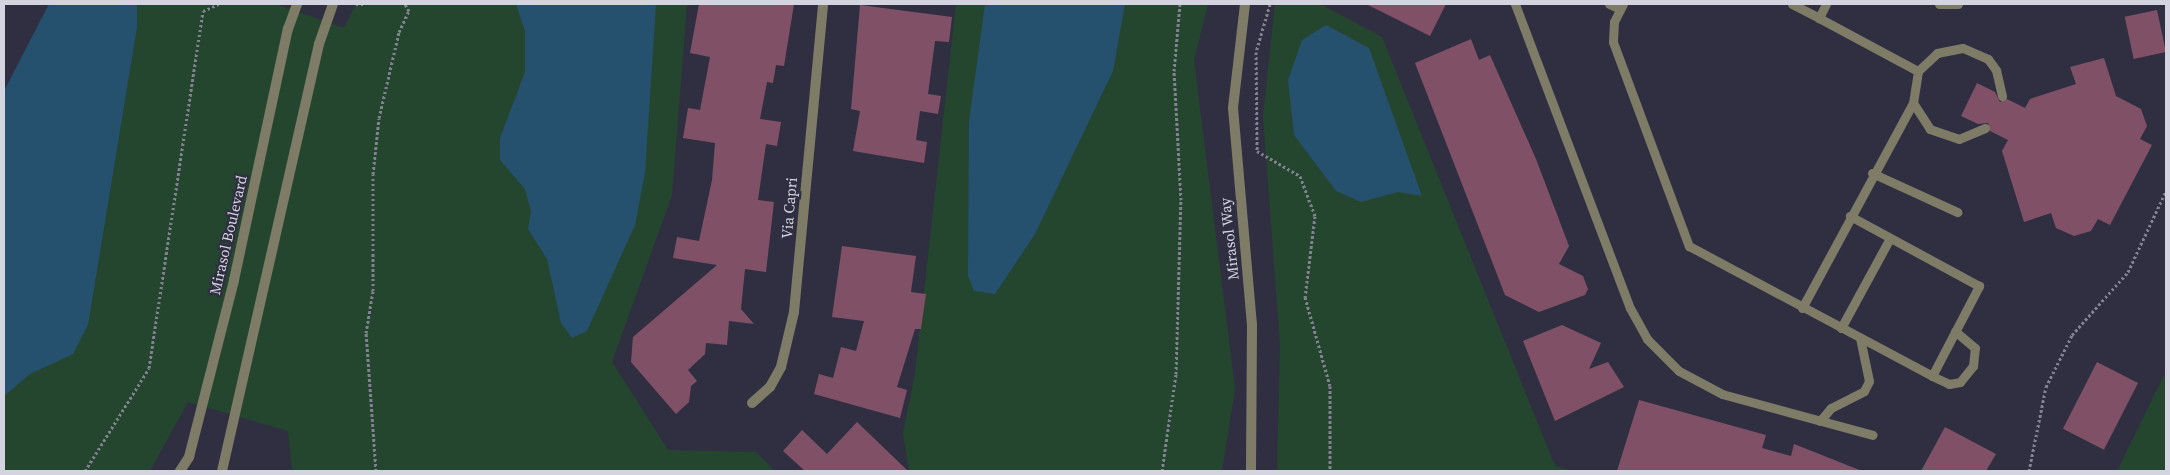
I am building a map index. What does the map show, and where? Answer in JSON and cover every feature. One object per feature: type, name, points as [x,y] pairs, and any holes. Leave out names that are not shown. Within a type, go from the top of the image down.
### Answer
[{"type":"street","name":"Mirasol Boulevard","points":[[180,471],[189,457],[232,289],[288,29],[297,4]]},
{"type":"street","points":[[222,471],[319,44],[332,4]]},
{"type":"street","name":"Via Capri","points":[[752,403],[770,387],[781,367],[794,312],[823,4]]},
{"type":"street","name":"Mirasol Way","points":[[1245,4],[1233,108],[1252,325],[1251,471]]},
{"type":"lane","points":[[1515,4],[1630,308],[1647,339],[1679,371],[1722,394],[1872,435]]},
{"type":"lane","points":[[1609,4],[1622,6],[1614,22],[1613,42],[1689,246],[1802,308],[1949,384],[1960,382],[1973,366],[1975,348],[1956,331]]},
{"type":"lane","points":[[1792,4],[1918,71]]},
{"type":"lane","points":[[1819,18],[1826,4]]},
{"type":"lane","points":[[1938,4],[1958,4]]},
{"type":"lane","points":[[1802,308],[1872,173],[1913,103],[1918,71],[1937,53],[1970,50],[1996,70],[2002,96]]},
{"type":"lane","points":[[1913,103],[1924,124],[1944,137],[1959,139],[1986,128]]},
{"type":"lane","points":[[1872,173],[1957,212]]},
{"type":"lane","points":[[1850,216],[1979,286],[1932,376]]},
{"type":"lane","points":[[1841,328],[1890,238]]},
{"type":"lane","points":[[1820,421],[1831,408],[1864,391],[1869,381],[1860,338]]},
{"type":"path","points":[[85,471],[149,368],[203,11],[219,4]]},
{"type":"path","points":[[356,4],[366,4]]},
{"type":"path","points":[[376,471],[366,333],[373,291],[373,174],[379,118],[399,32],[410,11],[405,4]]},
{"type":"path","points":[[1162,471],[1176,374],[1181,200],[1174,71],[1180,4]]},
{"type":"path","points":[[1270,4],[1256,52],[1257,151],[1300,176],[1316,216],[1305,297],[1330,386],[1330,471]]},
{"type":"path","points":[[2029,471],[2046,387],[2072,336],[2128,272],[2166,191]]},
{"type":"green space","points":[[90,4],[276,4],[344,28],[356,4],[687,4],[672,195],[612,362],[668,450],[756,452],[775,471],[292,471],[288,431],[188,402],[150,471],[4,471],[4,163]]},
{"type":"green space","points":[[956,4],[1208,4],[1194,60],[1235,389],[1222,471],[909,471],[903,433],[915,373]]},
{"type":"green space","points":[[1275,4],[1320,4],[1382,37],[1555,466],[1573,471],[1277,471],[1280,345],[1263,116]]},
{"type":"green space","points":[[2166,371],[2166,471],[2117,471]]},
{"type":"water","points":[[49,4],[137,4],[137,27],[88,325],[73,354],[30,374],[4,396],[4,91]]},
{"type":"water","points":[[516,4],[656,4],[645,173],[635,225],[587,331],[572,338],[561,323],[547,259],[528,229],[531,212],[525,189],[500,160],[500,138],[525,72],[525,31]]},
{"type":"water","points":[[985,4],[1125,4],[1113,71],[1035,234],[995,294],[974,291],[968,276],[969,121]]},
{"type":"water","points":[[1326,25],[1369,48],[1422,196],[1398,192],[1361,202],[1336,191],[1294,135],[1288,80],[1302,40]]},
{"type":"building","points":[[699,4],[794,4],[784,66],[776,65],[773,83],[767,82],[760,119],[781,122],[777,146],[766,144],[758,200],[774,202],[766,272],[745,269],[741,309],[754,324],[729,321],[727,345],[706,343],[705,354],[688,370],[697,381],[691,386],[689,402],[676,414],[631,362],[633,337],[717,265],[673,258],[677,237],[699,241],[712,180],[715,143],[683,138],[688,108],[700,110],[710,57],[690,53]]},
{"type":"building","points":[[1366,4],[1446,4],[1430,36]]},
{"type":"building","points":[[860,5],[952,17],[949,42],[935,41],[928,94],[941,96],[938,114],[920,111],[916,140],[927,142],[924,163],[853,151],[860,111],[851,109]]},
{"type":"building","points":[[2157,10],[2166,52],[2134,59],[2125,17]]},
{"type":"building","points":[[1471,39],[1479,60],[1490,55],[1536,159],[1569,246],[1559,264],[1583,276],[1588,289],[1585,295],[1539,312],[1505,295],[1415,63]]},
{"type":"building","points":[[2104,58],[2116,96],[2141,109],[2147,126],[2140,139],[2152,145],[2110,225],[2098,219],[2091,231],[2074,236],[2056,228],[2051,213],[2024,222],[2002,151],[2008,140],[1990,131],[1988,123],[1978,124],[1961,116],[1977,83],[1995,92],[2000,102],[2007,99],[2025,108],[2030,99],[2076,84],[2070,67]]},
{"type":"building","points":[[842,246],[916,256],[911,292],[926,294],[921,329],[915,329],[897,387],[907,390],[900,418],[814,394],[819,374],[833,378],[841,347],[856,351],[864,321],[832,317]]},
{"type":"building","points":[[1562,325],[1601,343],[1589,369],[1608,362],[1624,387],[1555,421],[1523,341]]},
{"type":"building","points":[[2097,362],[2138,383],[2104,450],[2063,429]]},
{"type":"building","points":[[1639,400],[1766,435],[1762,448],[1791,456],[1794,444],[1862,471],[1617,471]]},
{"type":"building","points":[[857,422],[908,471],[805,471],[783,451],[802,430],[827,454]]},
{"type":"building","points":[[1945,427],[1996,454],[1986,471],[1921,471]]}]
